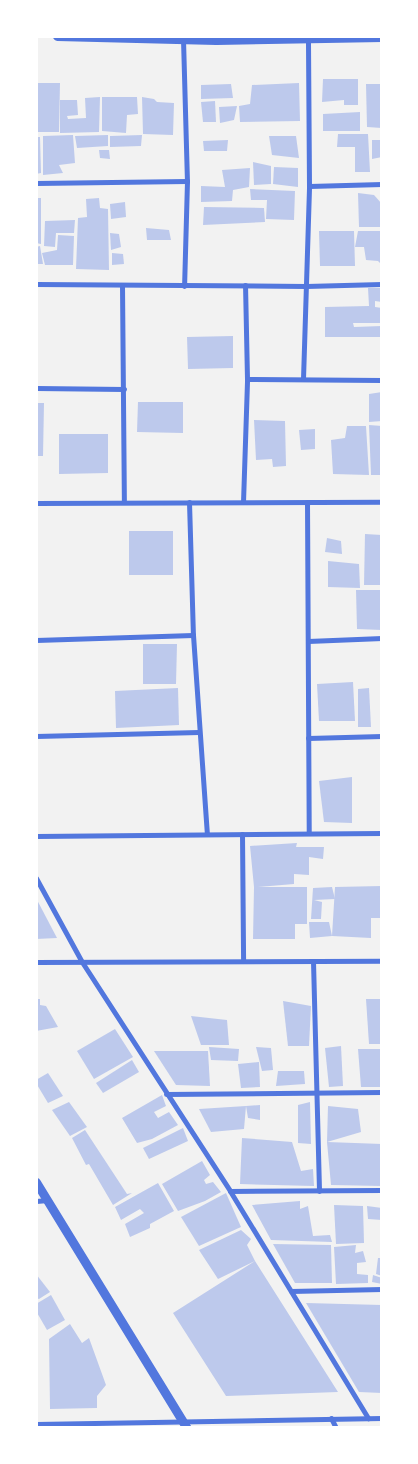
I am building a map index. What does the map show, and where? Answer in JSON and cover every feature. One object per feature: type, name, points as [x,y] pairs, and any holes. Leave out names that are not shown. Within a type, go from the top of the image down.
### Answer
[{"type":"street","points":[[57,36],[184,39],[382,37]]},
{"type":"street","points":[[303,379],[309,186],[308,38]]},
{"type":"street","points":[[184,39],[187,181],[184,286]]},
{"type":"street","points":[[36,183],[187,181]]},
{"type":"street","points":[[309,186],[382,184]]},
{"type":"street","points":[[36,284],[306,286],[382,284]]},
{"type":"street","points":[[122,285],[124,502]]},
{"type":"street","points":[[243,502],[247,379],[245,285]]},
{"type":"street","points":[[247,379],[382,380]]},
{"type":"street","points":[[36,388],[124,389]]},
{"type":"street","points":[[189,502],[193,635],[208,834]]},
{"type":"street","points":[[306,502],[309,833]]},
{"type":"street","points":[[36,503],[382,502]]},
{"type":"street","points":[[36,640],[193,635]]},
{"type":"street","points":[[308,641],[382,638]]},
{"type":"street","points":[[36,736],[199,732]]},
{"type":"street","points":[[308,738],[382,736]]},
{"type":"street","points":[[36,836],[382,833]]},
{"type":"street","points":[[242,834],[242,961]]},
{"type":"street","points":[[36,878],[82,962],[230,1191],[368,1418]]},
{"type":"street","points":[[313,961],[319,1191]]},
{"type":"street","points":[[36,962],[382,961]]},
{"type":"street","points":[[166,1094],[382,1092]]},
{"type":"street","points":[[36,1182],[185,1425]]},
{"type":"street","points":[[230,1191],[382,1190]]},
{"type":"street","points":[[36,1202],[48,1200]]},
{"type":"street","points":[[291,1291],[382,1290]]},
{"type":"street","points":[[331,1418],[336,1428]]},
{"type":"street","points":[[36,1424],[185,1425],[331,1418],[382,1418]]},
{"type":"building","points":[[323,79],[358,79],[358,105],[344,105],[344,100],[322,102]]},
{"type":"building","points":[[36,83],[60,83],[59,132],[36,132]]},
{"type":"building","points":[[299,83],[300,121],[240,122],[239,106],[250,104],[252,85]]},
{"type":"building","points":[[231,84],[233,98],[201,99],[201,85]]},
{"type":"building","points":[[366,84],[382,84],[382,128],[367,127]]},
{"type":"building","points":[[100,97],[99,132],[60,133],[60,100],[77,100],[78,115],[67,116],[68,119],[86,118],[85,98]]},
{"type":"building","points":[[102,97],[137,97],[138,114],[127,115],[126,133],[102,131]]},
{"type":"building","points":[[142,97],[154,99],[157,102],[174,103],[173,135],[143,134]]},
{"type":"building","points":[[215,101],[216,122],[203,122],[201,102]]},
{"type":"building","points":[[237,106],[234,120],[220,123],[219,107]]},
{"type":"building","points":[[360,112],[360,131],[323,131],[323,114]]},
{"type":"building","points":[[338,134],[368,134],[370,172],[355,172],[355,147],[337,147]]},
{"type":"building","points":[[73,135],[75,163],[59,165],[63,173],[43,175],[43,136]]},
{"type":"building","points":[[108,135],[108,146],[77,148],[75,136]]},
{"type":"building","points":[[142,135],[141,146],[110,147],[110,136]]},
{"type":"building","points":[[269,136],[296,136],[299,158],[272,155]]},
{"type":"building","points":[[36,137],[40,137],[41,173],[36,174]]},
{"type":"building","points":[[228,140],[227,151],[204,151],[203,141]]},
{"type":"building","points":[[372,140],[382,140],[382,157],[372,159]]},
{"type":"building","points":[[99,150],[109,150],[110,159],[100,158]]},
{"type":"building","points":[[253,162],[271,166],[271,184],[254,185]]},
{"type":"building","points":[[274,167],[298,168],[298,187],[273,184]]},
{"type":"building","points":[[250,168],[249,187],[233,190],[232,201],[201,202],[201,186],[225,187],[222,170]]},
{"type":"building","points":[[250,189],[295,191],[294,220],[266,219],[267,200],[251,200]]},
{"type":"building","points":[[358,193],[374,195],[382,204],[382,227],[359,227]]},
{"type":"building","points":[[36,198],[41,198],[41,244],[36,243]]},
{"type":"building","points":[[99,198],[100,208],[108,209],[109,270],[76,269],[78,218],[87,217],[86,199]]},
{"type":"building","points":[[125,202],[126,217],[111,219],[110,204]]},
{"type":"building","points":[[204,207],[264,208],[265,222],[203,225]]},
{"type":"building","points":[[75,220],[74,233],[56,233],[55,247],[44,246],[45,221]]},
{"type":"building","points":[[146,228],[169,230],[171,240],[147,240]]},
{"type":"building","points":[[319,231],[354,231],[355,266],[320,266]]},
{"type":"building","points":[[358,231],[382,231],[382,265],[378,261],[366,260],[364,247],[355,247]]},
{"type":"building","points":[[110,233],[119,234],[121,247],[111,250]]},
{"type":"building","points":[[58,235],[74,236],[73,265],[45,265],[42,253],[57,250]]},
{"type":"building","points":[[40,246],[43,264],[36,264],[36,247]]},
{"type":"building","points":[[112,253],[123,254],[124,264],[112,265]]},
{"type":"building","points":[[368,288],[382,288],[382,302],[375,301],[375,307],[382,308],[382,323],[353,323],[354,327],[382,326],[382,337],[325,337],[325,307],[369,306]]},
{"type":"building","points":[[233,336],[233,368],[188,369],[187,337]]},
{"type":"building","points":[[382,392],[382,421],[369,422],[369,394]]},
{"type":"building","points":[[138,402],[183,402],[183,433],[137,432]]},
{"type":"building","points":[[36,403],[44,403],[43,456],[36,456]]},
{"type":"building","points":[[254,420],[285,421],[286,466],[273,467],[272,459],[256,460]]},
{"type":"building","points":[[369,425],[382,426],[382,475],[371,475]]},
{"type":"building","points":[[347,426],[366,426],[369,475],[333,474],[331,440],[345,438]]},
{"type":"building","points":[[315,429],[315,449],[301,450],[299,430]]},
{"type":"building","points":[[59,434],[108,434],[108,473],[59,474]]},
{"type":"building","points":[[129,531],[173,531],[173,575],[129,575]]},
{"type":"building","points":[[365,534],[382,535],[382,585],[364,585]]},
{"type":"building","points":[[327,538],[341,541],[342,554],[325,552]]},
{"type":"building","points":[[328,561],[359,564],[360,588],[328,587]]},
{"type":"building","points":[[356,590],[382,590],[382,630],[357,629]]},
{"type":"building","points":[[143,644],[177,644],[176,684],[143,684]]},
{"type":"building","points":[[353,682],[355,721],[319,721],[317,684]]},
{"type":"building","points":[[178,688],[179,725],[116,728],[115,691]]},
{"type":"building","points":[[369,688],[371,727],[358,727],[358,689]]},
{"type":"building","points":[[352,777],[352,823],[324,822],[319,781]]},
{"type":"building","points":[[297,843],[296,847],[324,847],[323,859],[309,857],[309,875],[294,874],[294,884],[258,887],[307,887],[307,924],[295,924],[295,939],[253,939],[254,887],[250,846]]},
{"type":"building","points":[[382,886],[382,918],[371,918],[371,938],[332,936],[335,887]]},
{"type":"building","points":[[332,887],[335,899],[314,900],[322,902],[321,919],[311,919],[313,888]]},
{"type":"building","points":[[36,898],[57,938],[36,939]]},
{"type":"building","points":[[309,922],[329,922],[332,936],[310,938]]},
{"type":"building","points":[[36,999],[40,999],[40,1005],[46,1006],[58,1027],[36,1031]]},
{"type":"building","points":[[366,999],[382,999],[382,1044],[369,1044]]},
{"type":"building","points":[[283,1001],[311,1006],[309,1046],[288,1046]]},
{"type":"building","points":[[191,1016],[227,1020],[229,1045],[201,1045]]},
{"type":"building","points":[[115,1029],[133,1057],[94,1079],[77,1051]]},
{"type":"building","points":[[341,1046],[343,1086],[329,1087],[325,1048]]},
{"type":"building","points":[[209,1047],[239,1049],[238,1061],[211,1060]]},
{"type":"building","points":[[256,1047],[271,1048],[273,1070],[262,1071]]},
{"type":"building","points":[[358,1049],[382,1049],[382,1087],[361,1087]]},
{"type":"building","points":[[154,1051],[208,1051],[210,1086],[176,1085]]},
{"type":"building","points":[[132,1060],[139,1072],[103,1093],[96,1083]]},
{"type":"building","points":[[259,1062],[260,1087],[241,1088],[238,1064]]},
{"type":"building","points":[[278,1071],[304,1071],[305,1084],[276,1086]]},
{"type":"building","points":[[48,1073],[63,1096],[48,1103],[36,1080]]},
{"type":"building","points":[[162,1095],[166,1106],[154,1112],[158,1118],[169,1112],[178,1125],[152,1139],[137,1143],[122,1118]]},
{"type":"building","points":[[69,1102],[87,1127],[70,1136],[52,1110]]},
{"type":"building","points":[[310,1102],[311,1144],[298,1143],[298,1105]]},
{"type":"building","points":[[260,1105],[260,1120],[248,1118],[246,1106]]},
{"type":"building","points":[[246,1106],[244,1129],[211,1132],[199,1109]]},
{"type":"building","points":[[328,1106],[358,1109],[361,1132],[327,1142]]},
{"type":"building","points":[[183,1128],[188,1141],[149,1159],[143,1148]]},
{"type":"building","points":[[85,1130],[127,1194],[132,1193],[113,1205],[89,1164],[86,1165],[72,1138]]},
{"type":"building","points":[[242,1138],[292,1142],[301,1171],[313,1169],[314,1186],[240,1184]]},
{"type":"building","points":[[327,1142],[382,1144],[382,1186],[331,1185]]},
{"type":"building","points":[[202,1161],[210,1175],[204,1180],[206,1184],[213,1182],[221,1192],[205,1201],[178,1211],[162,1184]]},
{"type":"building","points":[[158,1183],[174,1211],[150,1224],[150,1228],[130,1237],[125,1224],[144,1213],[140,1209],[121,1220],[115,1207]]},
{"type":"building","points":[[226,1193],[241,1227],[199,1246],[181,1217]]},
{"type":"building","points":[[300,1201],[300,1209],[308,1206],[313,1236],[330,1235],[332,1242],[271,1240],[252,1205]]},
{"type":"building","points":[[334,1205],[363,1206],[364,1243],[336,1244]]},
{"type":"building","points":[[367,1206],[382,1208],[382,1220],[368,1219]]},
{"type":"building","points":[[241,1230],[251,1239],[247,1245],[255,1261],[218,1279],[199,1250]]},
{"type":"building","points":[[273,1244],[331,1245],[332,1283],[295,1283]]},
{"type":"building","points":[[356,1245],[355,1253],[363,1251],[366,1262],[357,1263],[357,1274],[368,1275],[368,1283],[336,1284],[334,1247]]},
{"type":"building","points":[[378,1258],[382,1258],[382,1276],[376,1274]]},
{"type":"building","points":[[255,1261],[338,1392],[226,1396],[173,1313]]},
{"type":"building","points":[[36,1274],[50,1292],[39,1299],[36,1298]]},
{"type":"building","points":[[373,1275],[382,1278],[382,1284],[372,1282]]},
{"type":"building","points":[[51,1295],[65,1320],[47,1330],[36,1311],[36,1304]]},
{"type":"building","points":[[306,1303],[382,1305],[382,1393],[359,1392]]},
{"type":"building","points":[[70,1324],[82,1343],[89,1338],[106,1385],[97,1396],[97,1408],[50,1409],[49,1339]]}]
